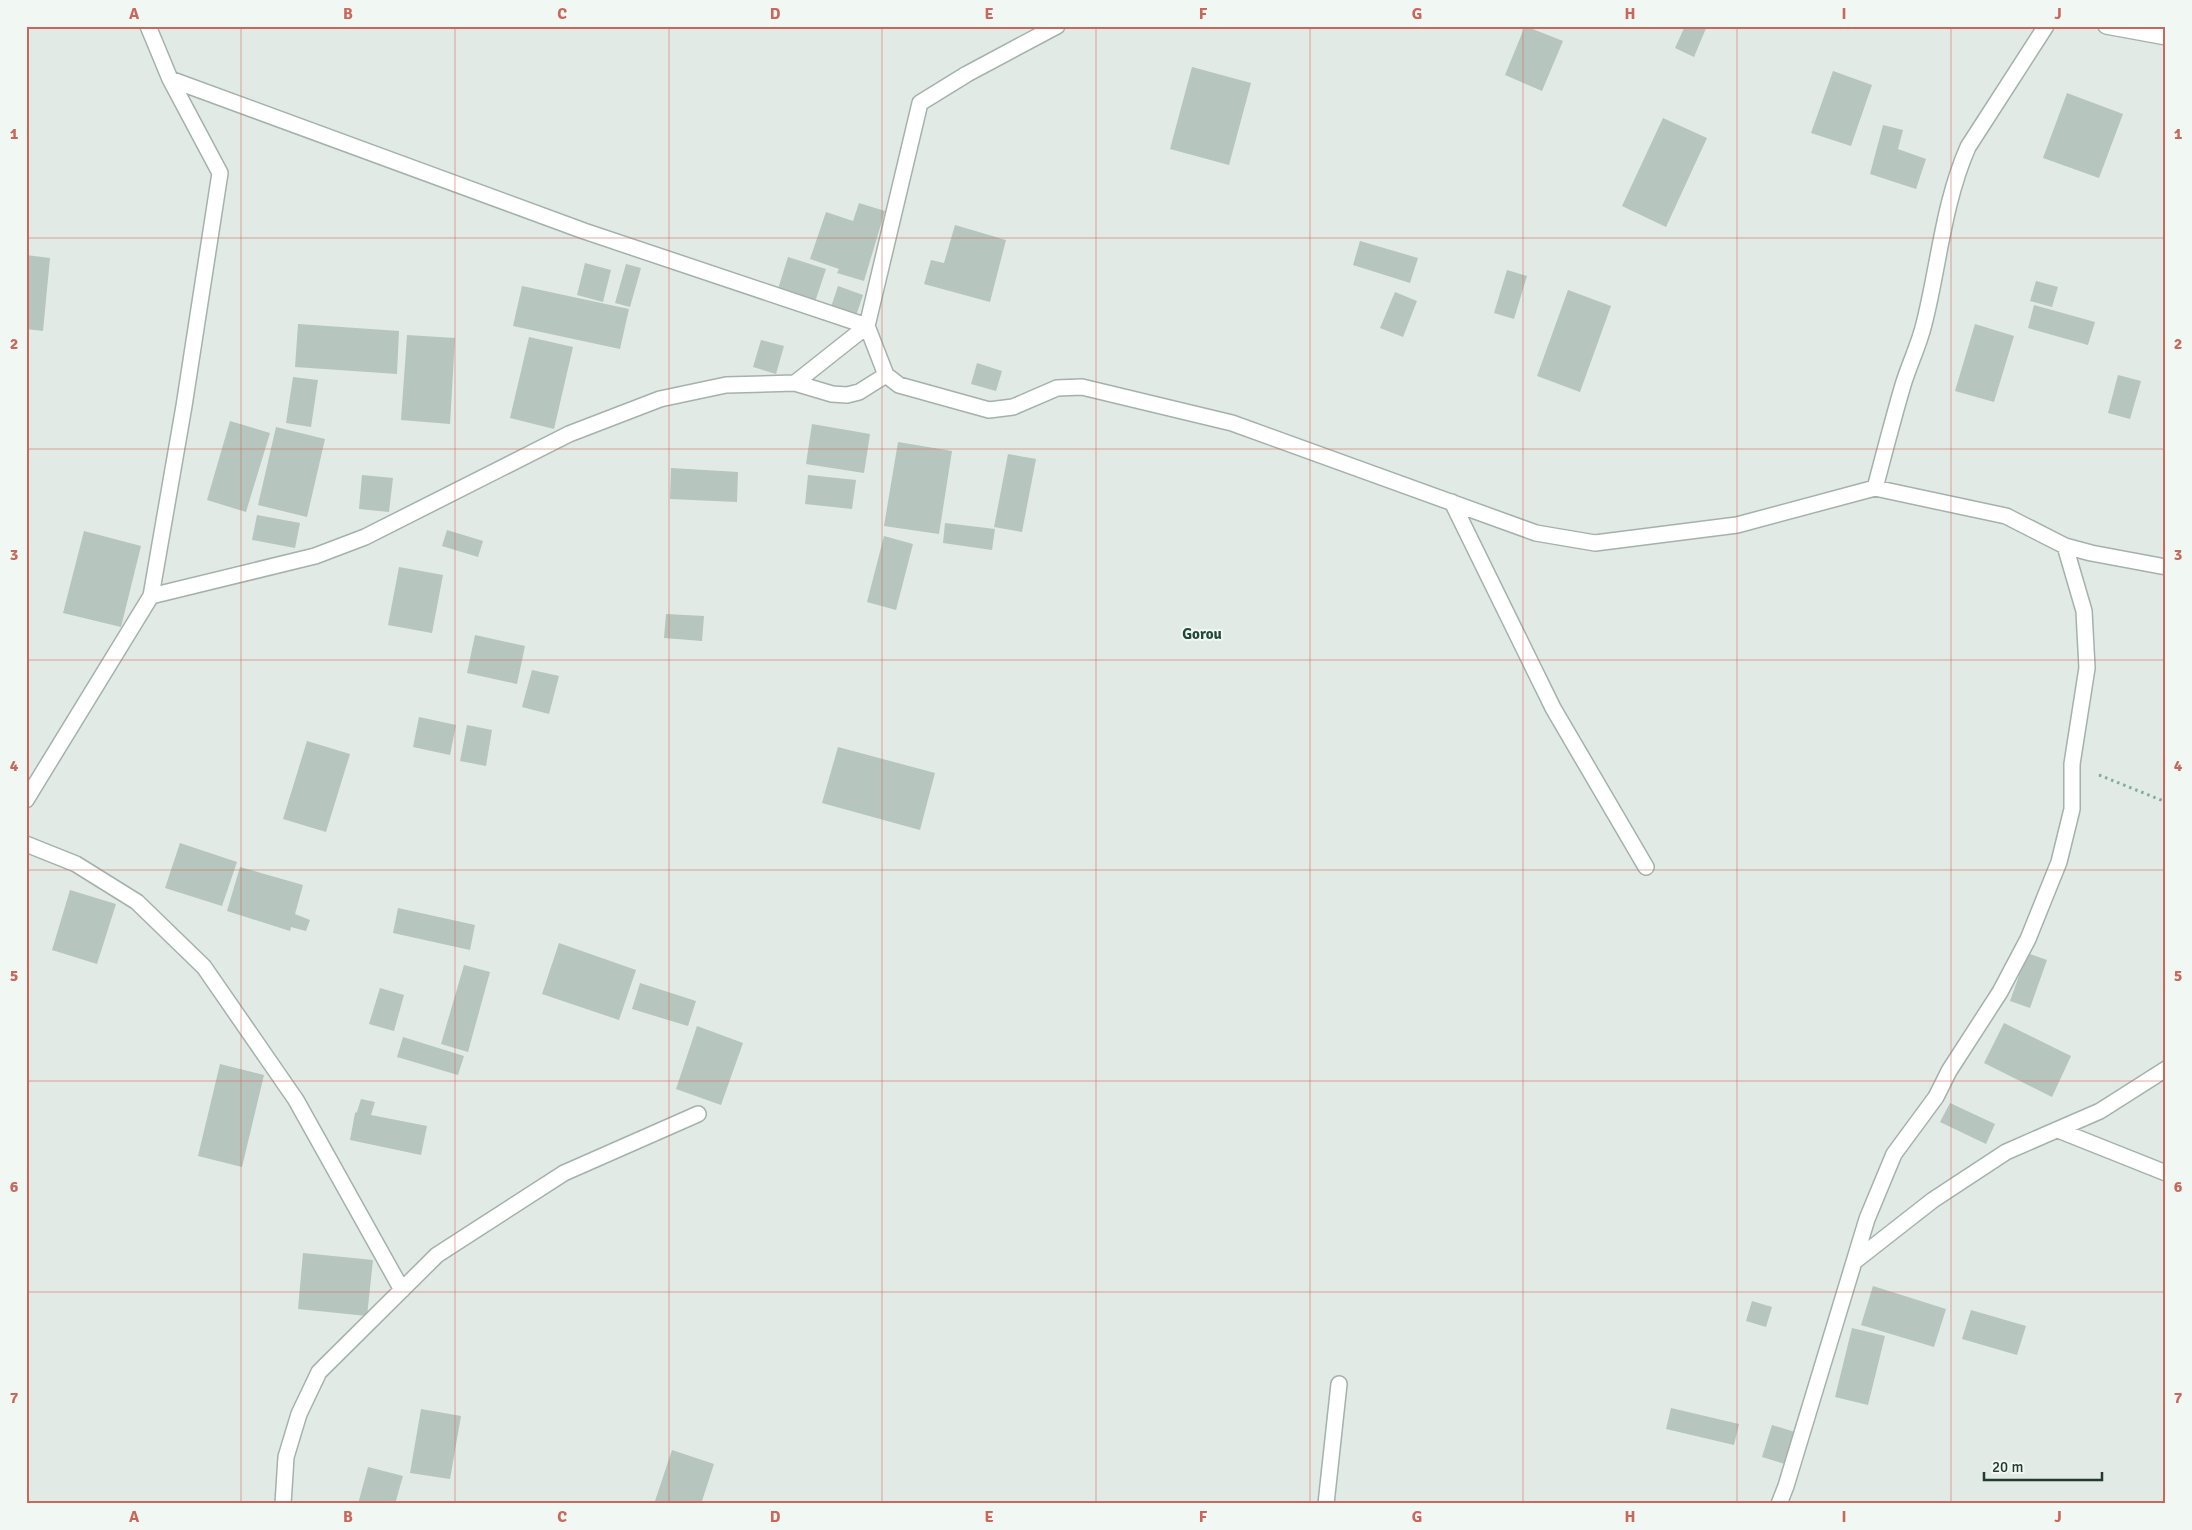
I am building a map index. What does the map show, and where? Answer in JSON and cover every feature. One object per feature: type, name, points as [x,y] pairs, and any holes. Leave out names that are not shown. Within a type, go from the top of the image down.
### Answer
[{"type":"street","points":[[26,800],[151,596],[184,406],[220,173],[170,79],[148,26]]},
{"type":"street","points":[[1057,26],[967,74],[920,103],[867,326],[886,375],[899,384],[989,410],[1013,407],[1057,388],[1082,386],[1232,423],[1536,533],[1595,543],[1737,526],[1875,488],[2006,516],[2064,546],[2104,556],[2166,567]]},
{"type":"street","points":[[1875,488],[1903,384],[1924,327],[1933,288],[1943,224],[1961,162],[1968,147],[2046,26]]},
{"type":"street","points":[[2106,26],[2166,36]]},
{"type":"street","points":[[170,79],[584,231],[867,326]]},
{"type":"street","points":[[795,383],[867,326]]},
{"type":"street","points":[[151,596],[315,556],[365,537],[569,434],[660,399],[726,385],[795,383],[832,394],[847,395],[859,392],[886,375]]},
{"type":"street","points":[[1452,502],[1553,708],[1646,867]]},
{"type":"street","points":[[1779,1504],[1867,1219],[1894,1154],[1936,1098],[1949,1071],[2000,992],[2028,939],[2059,862],[2072,808],[2072,764],[2087,668],[2084,611],[2064,546]]},
{"type":"street","points":[[26,844],[76,864],[137,902],[204,967],[296,1100],[402,1290]]},
{"type":"street","points":[[1855,1261],[1933,1200],[2006,1152],[2100,1111],[2166,1069]]},
{"type":"street","points":[[283,1504],[286,1457],[299,1414],[319,1372],[437,1255],[564,1173],[698,1114]]},
{"type":"street","points":[[2058,1130],[2166,1173]]},
{"type":"street","points":[[1326,1504],[1339,1384]]},
{"type":"path","points":[[2072,764],[2166,802]]},
{"type":"building","points":[[1525,26],[1563,41],[1542,91],[1505,75]]},
{"type":"building","points":[[1685,26],[1707,26],[1694,57],[1675,48]]},
{"type":"building","points":[[1192,67],[1251,83],[1229,165],[1170,149]]},
{"type":"building","points":[[1833,71],[1872,85],[1851,146],[1811,133]]},
{"type":"building","points":[[2067,93],[2123,114],[2099,178],[2043,158]]},
{"type":"building","points":[[1663,118],[1707,138],[1666,227],[1622,206]]},
{"type":"building","points":[[1883,125],[1903,130],[1898,149],[1926,159],[1916,189],[1870,174]]},
{"type":"building","points":[[859,203],[885,211],[864,281],[837,273],[839,269],[810,259],[826,212],[853,221]]},
{"type":"building","points":[[955,225],[1006,240],[990,302],[924,284],[931,260],[944,263]]},
{"type":"building","points":[[1360,241],[1418,258],[1410,283],[1353,265]]},
{"type":"building","points":[[26,255],[50,258],[43,331],[26,329]]},
{"type":"building","points":[[788,257],[826,269],[815,302],[778,289]]},
{"type":"building","points":[[585,263],[611,270],[603,302],[577,295]]},
{"type":"building","points":[[626,264],[641,268],[630,307],[615,303]]},
{"type":"building","points":[[1507,270],[1527,276],[1514,319],[1494,313]]},
{"type":"building","points":[[2036,281],[2058,287],[2052,307],[2030,301]]},
{"type":"building","points":[[522,286],[629,309],[620,349],[513,326]]},
{"type":"building","points":[[838,286],[863,295],[856,316],[831,307]]},
{"type":"building","points":[[1568,290],[1611,306],[1580,392],[1537,376]]},
{"type":"building","points":[[1395,292],[1417,301],[1403,337],[1380,328]]},
{"type":"building","points":[[2034,305],[2095,322],[2088,345],[2028,328]]},
{"type":"building","points":[[298,324],[399,331],[397,374],[295,367]]},
{"type":"building","points":[[1975,324],[2014,336],[1994,402],[1955,391]]},
{"type":"building","points":[[407,335],[455,338],[450,424],[401,420]]},
{"type":"building","points":[[529,337],[573,347],[554,429],[510,418]]},
{"type":"building","points":[[761,340],[784,346],[776,374],[753,367]]},
{"type":"building","points":[[977,363],[1002,371],[996,391],[971,384]]},
{"type":"building","points":[[2118,375],[2141,381],[2130,419],[2108,413]]},
{"type":"building","points":[[293,377],[318,380],[311,427],[286,423]]},
{"type":"building","points":[[230,421],[270,433],[246,512],[207,500]]},
{"type":"building","points":[[812,424],[870,434],[864,473],[806,464]]},
{"type":"building","points":[[276,427],[325,439],[307,517],[258,505]]},
{"type":"building","points":[[898,442],[952,451],[939,534],[884,526]]},
{"type":"building","points":[[1008,454],[1036,459],[1022,532],[994,527]]},
{"type":"building","points":[[671,468],[738,472],[737,502],[670,499]]},
{"type":"building","points":[[362,475],[393,478],[389,512],[359,509]]},
{"type":"building","points":[[808,475],[856,480],[852,509],[805,504]]},
{"type":"building","points":[[257,515],[300,523],[295,548],[252,540]]},
{"type":"building","points":[[945,523],[995,529],[992,550],[943,543]]},
{"type":"building","points":[[447,530],[483,541],[478,557],[442,546]]},
{"type":"building","points":[[84,531],[141,546],[121,627],[63,613]]},
{"type":"building","points":[[884,536],[913,544],[896,610],[867,602]]},
{"type":"building","points":[[399,567],[443,575],[432,633],[388,625]]},
{"type":"building","points":[[666,614],[704,616],[702,641],[664,638]]},
{"type":"building","points":[[475,635],[525,646],[517,684],[467,673]]},
{"type":"building","points":[[532,670],[559,676],[549,714],[522,707]]},
{"type":"building","points":[[419,717],[456,725],[450,755],[413,747]]},
{"type":"building","points":[[467,725],[492,730],[486,766],[460,761]]},
{"type":"building","points":[[307,741],[350,754],[326,832],[283,819]]},
{"type":"building","points":[[838,747],[935,773],[920,830],[822,803]]},
{"type":"building","points":[[180,843],[237,862],[222,906],[165,888]]},
{"type":"building","points":[[240,867],[303,885],[295,914],[310,920],[306,931],[291,927],[290,931],[227,911]]},
{"type":"building","points":[[70,890],[116,904],[97,964],[52,950]]},
{"type":"building","points":[[398,908],[475,925],[470,950],[393,933]]},
{"type":"building","points":[[559,943],[636,970],[619,1020],[542,994]]},
{"type":"building","points":[[2027,953],[2047,960],[2030,1008],[2010,1001]]},
{"type":"building","points":[[464,965],[490,972],[468,1052],[441,1044]]},
{"type":"building","points":[[640,983],[696,1001],[688,1026],[632,1009]]},
{"type":"building","points":[[380,988],[404,995],[394,1031],[369,1024]]},
{"type":"building","points":[[2004,1023],[2071,1056],[2052,1097],[1984,1063]]},
{"type":"building","points":[[697,1026],[743,1043],[721,1105],[676,1089]]},
{"type":"building","points":[[403,1037],[464,1056],[458,1075],[397,1057]]},
{"type":"building","points":[[220,1064],[264,1075],[242,1167],[198,1156]]},
{"type":"building","points":[[361,1099],[375,1102],[371,1115],[427,1126],[421,1155],[350,1140],[355,1113]]},
{"type":"building","points":[[1950,1103],[1995,1124],[1986,1144],[1940,1122]]},
{"type":"building","points":[[303,1253],[373,1260],[367,1316],[298,1309]]},
{"type":"building","points":[[1873,1286],[1946,1309],[1934,1347],[1861,1325]]},
{"type":"building","points":[[1752,1301],[1772,1307],[1766,1327],[1746,1321]]},
{"type":"building","points":[[1971,1310],[2026,1326],[2017,1355],[1962,1339]]},
{"type":"building","points":[[1852,1328],[1885,1336],[1868,1405],[1835,1397]]},
{"type":"building","points":[[1671,1408],[1739,1424],[1734,1445],[1666,1429]]},
{"type":"building","points":[[421,1409],[461,1416],[450,1479],[410,1473]]},
{"type":"building","points":[[1772,1425],[1798,1433],[1788,1465],[1762,1457]]},
{"type":"building","points":[[672,1450],[714,1464],[701,1504],[654,1504]]},
{"type":"building","points":[[368,1467],[403,1476],[395,1504],[358,1504]]},
{"type":"district","name":"Gorou","points":[[1202,634]]}]
